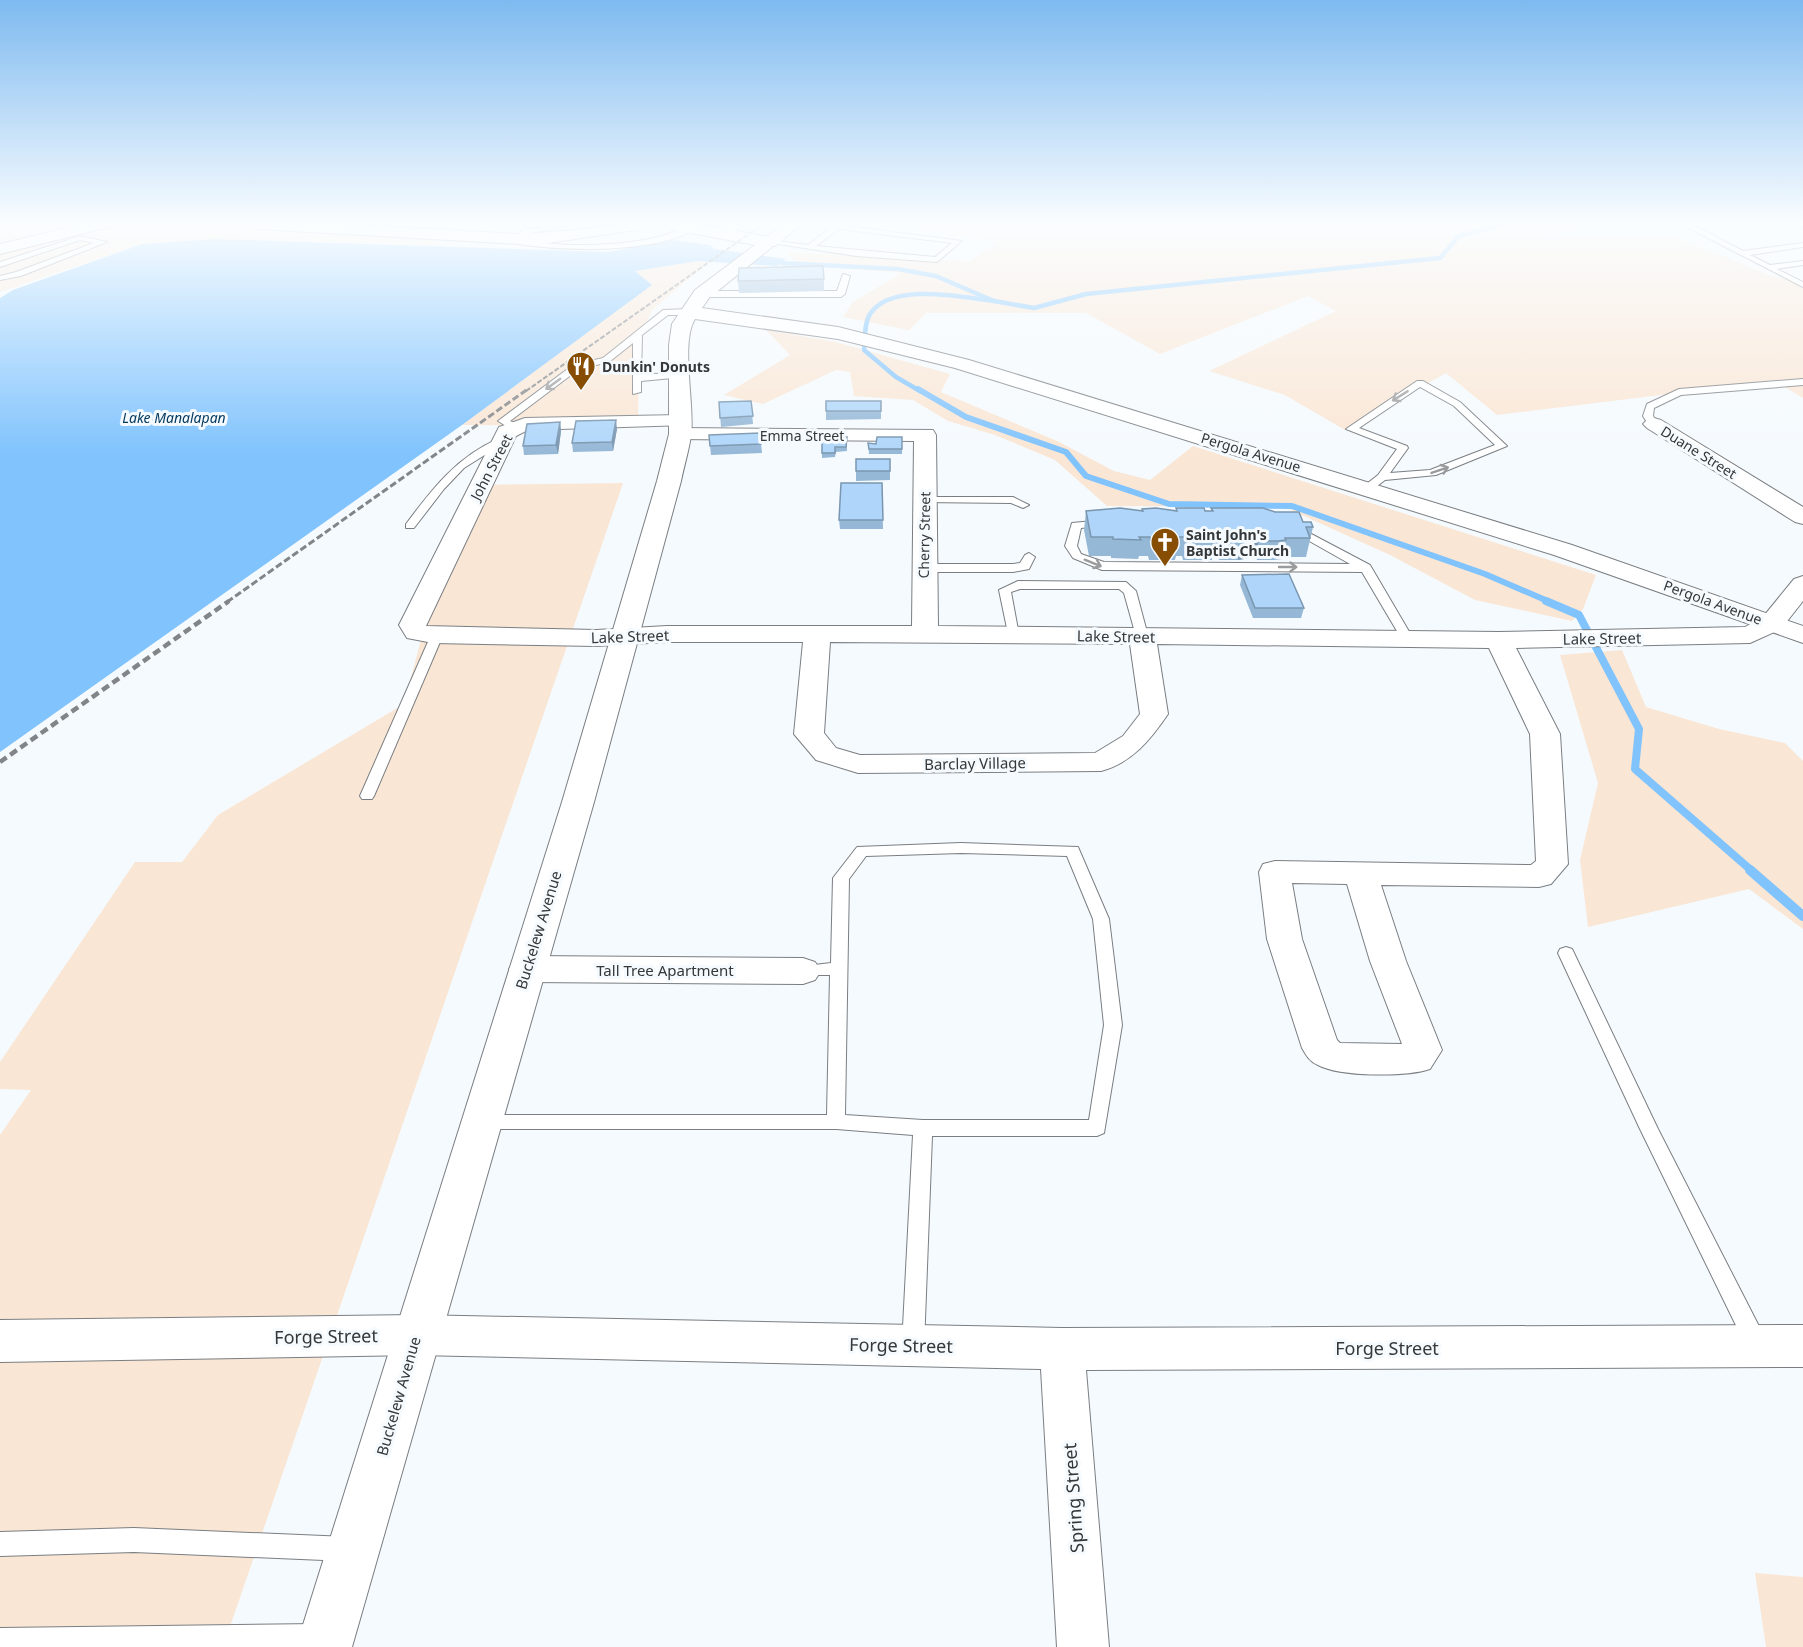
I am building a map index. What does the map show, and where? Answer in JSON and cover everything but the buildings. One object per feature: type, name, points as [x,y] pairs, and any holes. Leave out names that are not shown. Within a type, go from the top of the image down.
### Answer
[{"type":"main road","name":"Pergola Avenue","points":[[695,303],[877,341],[1375,482],[1803,635]]},
{"type":"main road","name":"Buckelew Avenue","points":[[326,1642],[626,637],[680,428],[680,329],[695,303]]},
{"type":"street","name":"John Street","points":[[412,625],[508,434],[600,422],[680,428]]},
{"type":"street","name":"Duane Street","points":[[1654,424],[1803,518]]},
{"type":"street","name":"Emma Street","points":[[680,428],[925,435]]},
{"type":"street","name":"Cherry Street","points":[[925,435],[923,568],[925,634]]},
{"type":"street","name":"Lake Street","points":[[412,625],[416,632],[437,635],[626,637],[667,634],[925,634],[1499,640],[1750,635],[1772,623],[1803,584]]},
{"type":"street","name":"Barclay Village","points":[[817,634],[809,734],[826,754],[858,764],[1101,762],[1133,742],[1154,714],[1142,636]]},
{"type":"street","points":[[1361,875],[1388,961],[1423,1050],[1417,1059],[1340,1057],[1330,1055],[1322,1048],[1290,961],[1275,904],[1275,872],[1539,876],[1552,864],[1545,734],[1499,640]]},
{"type":"street","name":"Tall Tree Apartment","points":[[526,969],[802,971]]},
{"type":"street","name":"Forge Street","points":[[0,1341],[416,1335],[1062,1349],[1803,1346]]},
{"type":"street","name":"Spring Street","points":[[1062,1349],[1083,1647]]},
{"type":"lane","points":[[410,526],[462,462],[508,434],[503,421],[576,367],[606,360],[666,312],[695,303],[730,301]]},
{"type":"lane","points":[[636,392],[638,334]]},
{"type":"lane","points":[[637,378],[680,375]]},
{"type":"lane","name":"Duane Street","points":[[1654,424],[1648,420],[1647,413],[1650,406],[1679,392],[1803,382]]},
{"type":"lane","points":[[1420,383],[1457,404],[1502,446],[1432,473],[1375,482],[1403,448],[1351,429],[1420,383]]},
{"type":"lane","points":[[925,500],[1013,500],[1023,505]]},
{"type":"lane","points":[[1115,522],[1076,525],[1071,546],[1077,556],[1102,566],[1366,568]]},
{"type":"lane","points":[[1286,525],[1366,568],[1408,640]]},
{"type":"lane","points":[[923,568],[1013,568],[1025,566],[1029,557]]},
{"type":"lane","points":[[1013,635],[1005,590],[1018,585],[1122,585],[1130,591],[1142,636]]},
{"type":"lane","points":[[366,796],[437,635]]},
{"type":"lane","points":[[481,1122],[836,1122],[923,1128],[1097,1128],[1113,1025],[1101,920],[1073,851],[962,848],[862,851],[841,878],[836,1122]]},
{"type":"lane","points":[[1566,953],[1649,1129],[1758,1346]]},
{"type":"lane","points":[[802,971],[839,968]]},
{"type":"lane","points":[[913,1346],[923,1128]]},
{"type":"lane","points":[[0,1544],[134,1540],[353,1549]]},
{"type":"lane","points":[[0,1641],[326,1642]]},
{"type":"shaded area","points":[[630,301],[663,301],[652,310],[639,342],[638,426],[462,425]]},
{"type":"shaded area","points":[[1296,301],[1160,354],[1086,313],[926,313],[909,330],[843,317],[853,302]]},
{"type":"shaded area","points":[[1317,301],[1803,301],[1803,398],[1775,381],[1497,415],[1446,373],[1345,430],[1285,395],[1209,371],[1336,311]]},
{"type":"shaded area","points":[[766,330],[836,342],[950,374],[941,392],[1057,441],[1114,471],[1150,480],[1193,446],[1596,575],[1583,609],[1572,621],[1475,600],[1390,555],[1284,507],[1107,506],[1055,460],[995,435],[948,421],[913,400],[854,396],[850,372],[836,370],[763,404],[724,395],[790,355]]},
{"type":"shaded area","points":[[623,483],[223,1647],[0,1647],[0,1135],[31,1090],[0,1089],[0,1062],[135,862],[182,862],[218,815],[404,704],[441,564],[477,485]]},
{"type":"shaded area","points":[[1622,650],[1646,707],[1719,729],[1785,743],[1803,761],[1803,929],[1749,889],[1588,927],[1580,860],[1598,783],[1560,655]]},
{"type":"shaded area","points":[[1755,1573],[1803,1577],[1803,1647],[1766,1647]]},
{"type":"water","name":"Lake Manalapan","points":[[0,301],[630,301],[462,425],[0,752]]},
{"type":"waterway","points":[[887,301],[880,304],[868,318],[864,350],[896,377],[920,391]]},
{"type":"waterway","points":[[994,301],[1034,308],[1061,301]]},
{"type":"waterway","points":[[918,389],[966,417],[1066,452],[1086,476],[1169,504],[1292,506],[1485,574],[1550,602]]},
{"type":"waterway","points":[[1546,601],[1579,615],[1639,729],[1635,769],[1752,871]]},
{"type":"waterway","points":[[1750,870],[1803,916]]},
{"type":"railway","points":[[526,391],[654,301]]},
{"type":"railway","points":[[227,602],[528,389]]},
{"type":"railway","points":[[0,762],[229,601]]},
{"type":"place","name":"Dunkin' Donuts","points":[[581,392]]},
{"type":"place","name":"Saint John's Baptist Church","points":[[1165,568]]}]
